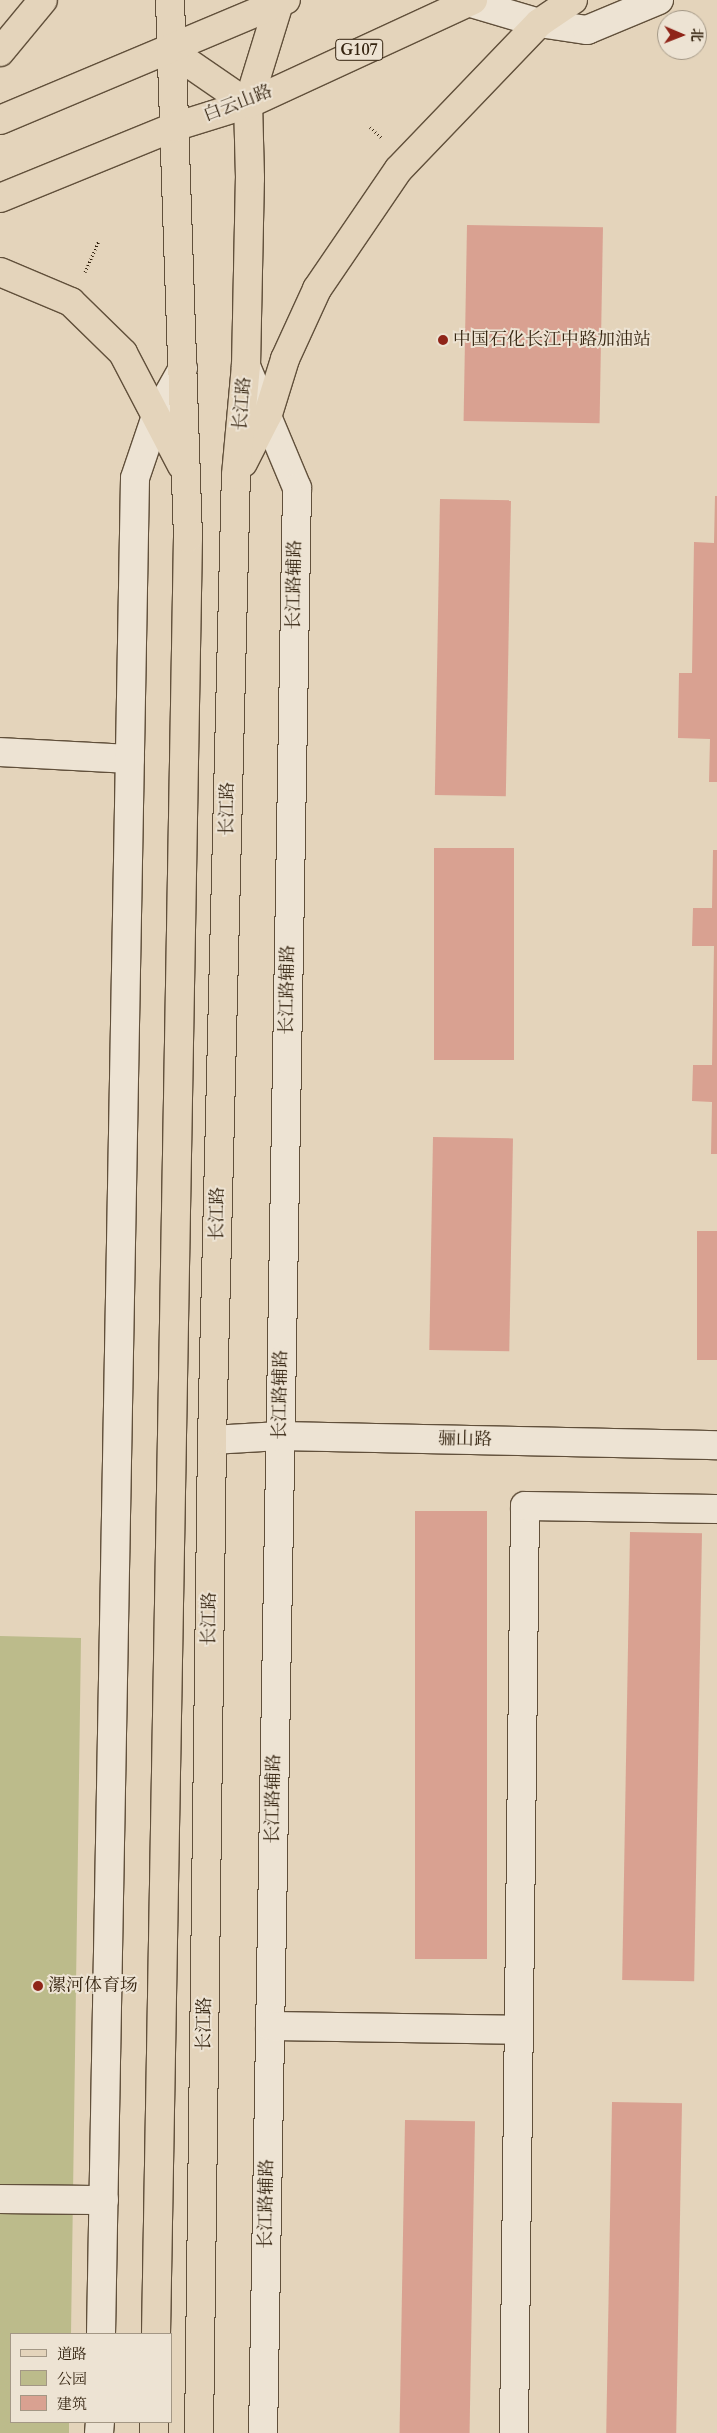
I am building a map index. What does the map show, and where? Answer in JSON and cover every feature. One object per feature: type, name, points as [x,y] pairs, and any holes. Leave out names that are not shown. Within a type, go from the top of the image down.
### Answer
[{"type":"main road","points":[[156,2333],[187,558],[183,368],[170,0]]},
{"type":"main road","points":[[236,475],[268,414],[285,358],[316,289],[388,185],[539,23],[573,0]]},
{"type":"main road","points":[[0,120],[171,51],[282,1]]},
{"type":"main road","name":"长江路","points":[[199,2433],[212,1440],[236,475],[246,366],[250,178],[248,104],[282,1]]},
{"type":"main road","name":"白云山路","points":[[0,198],[174,127],[248,104],[470,1]]},
{"type":"main road","points":[[0,52],[38,4]]},
{"type":"main road","points":[[171,51],[248,104]]},
{"type":"main road","points":[[0,272],[71,302],[123,352],[185,471]]},
{"type":"street","points":[[470,1],[539,23],[587,30],[659,0]]},
{"type":"street","name":"长江路辅路","points":[[246,366],[268,414],[297,488],[263,2433]]},
{"type":"street","points":[[101,2333],[135,478],[156,416],[183,368]]},
{"type":"street","points":[[0,752],[130,760]]},
{"type":"street","name":"骊山路","points":[[212,1440],[280,1436],[717,1446]]},
{"type":"street","points":[[514,2433],[525,1506],[717,1509]]},
{"type":"street","points":[[270,2026],[518,2030]]},
{"type":"street","points":[[0,2199],[104,2200]]},
{"type":"green space","name":"漯河体育场","points":[[0,1636],[81,1638],[71,2333],[10,2333],[10,2423],[69,2423],[69,2433],[0,2433]]},
{"type":"building","points":[[467,225],[603,227],[600,423],[464,421]]},
{"type":"building","points":[[715,496],[717,496],[717,782],[709,782],[710,739],[678,738],[679,673],[692,673],[694,542],[714,543]]},
{"type":"building","points":[[440,499],[511,500],[506,796],[435,795]]},
{"type":"building","points":[[434,848],[514,848],[514,1060],[434,1060]]},
{"type":"building","points":[[713,850],[717,850],[717,1154],[711,1154],[712,1102],[692,1101],[693,1065],[712,1065],[714,946],[692,946],[693,908],[712,908]]},
{"type":"building","points":[[433,1137],[513,1138],[509,1351],[429,1350]]},
{"type":"building","points":[[697,1231],[717,1231],[717,1360],[697,1360]]},
{"type":"building","points":[[415,1511],[487,1511],[487,1959],[415,1959]]},
{"type":"building","points":[[630,1532],[702,1533],[694,1981],[622,1980]]},
{"type":"building","points":[[612,2102],[682,2103],[676,2433],[606,2433]]},
{"type":"building","points":[[405,2120],[475,2121],[470,2433],[400,2433]]},
{"type":"place","name":"中国石化长江中路加油站","points":[[443,340]]},
{"type":"place","name":"漯河体育场","points":[[38,1986]]}]
